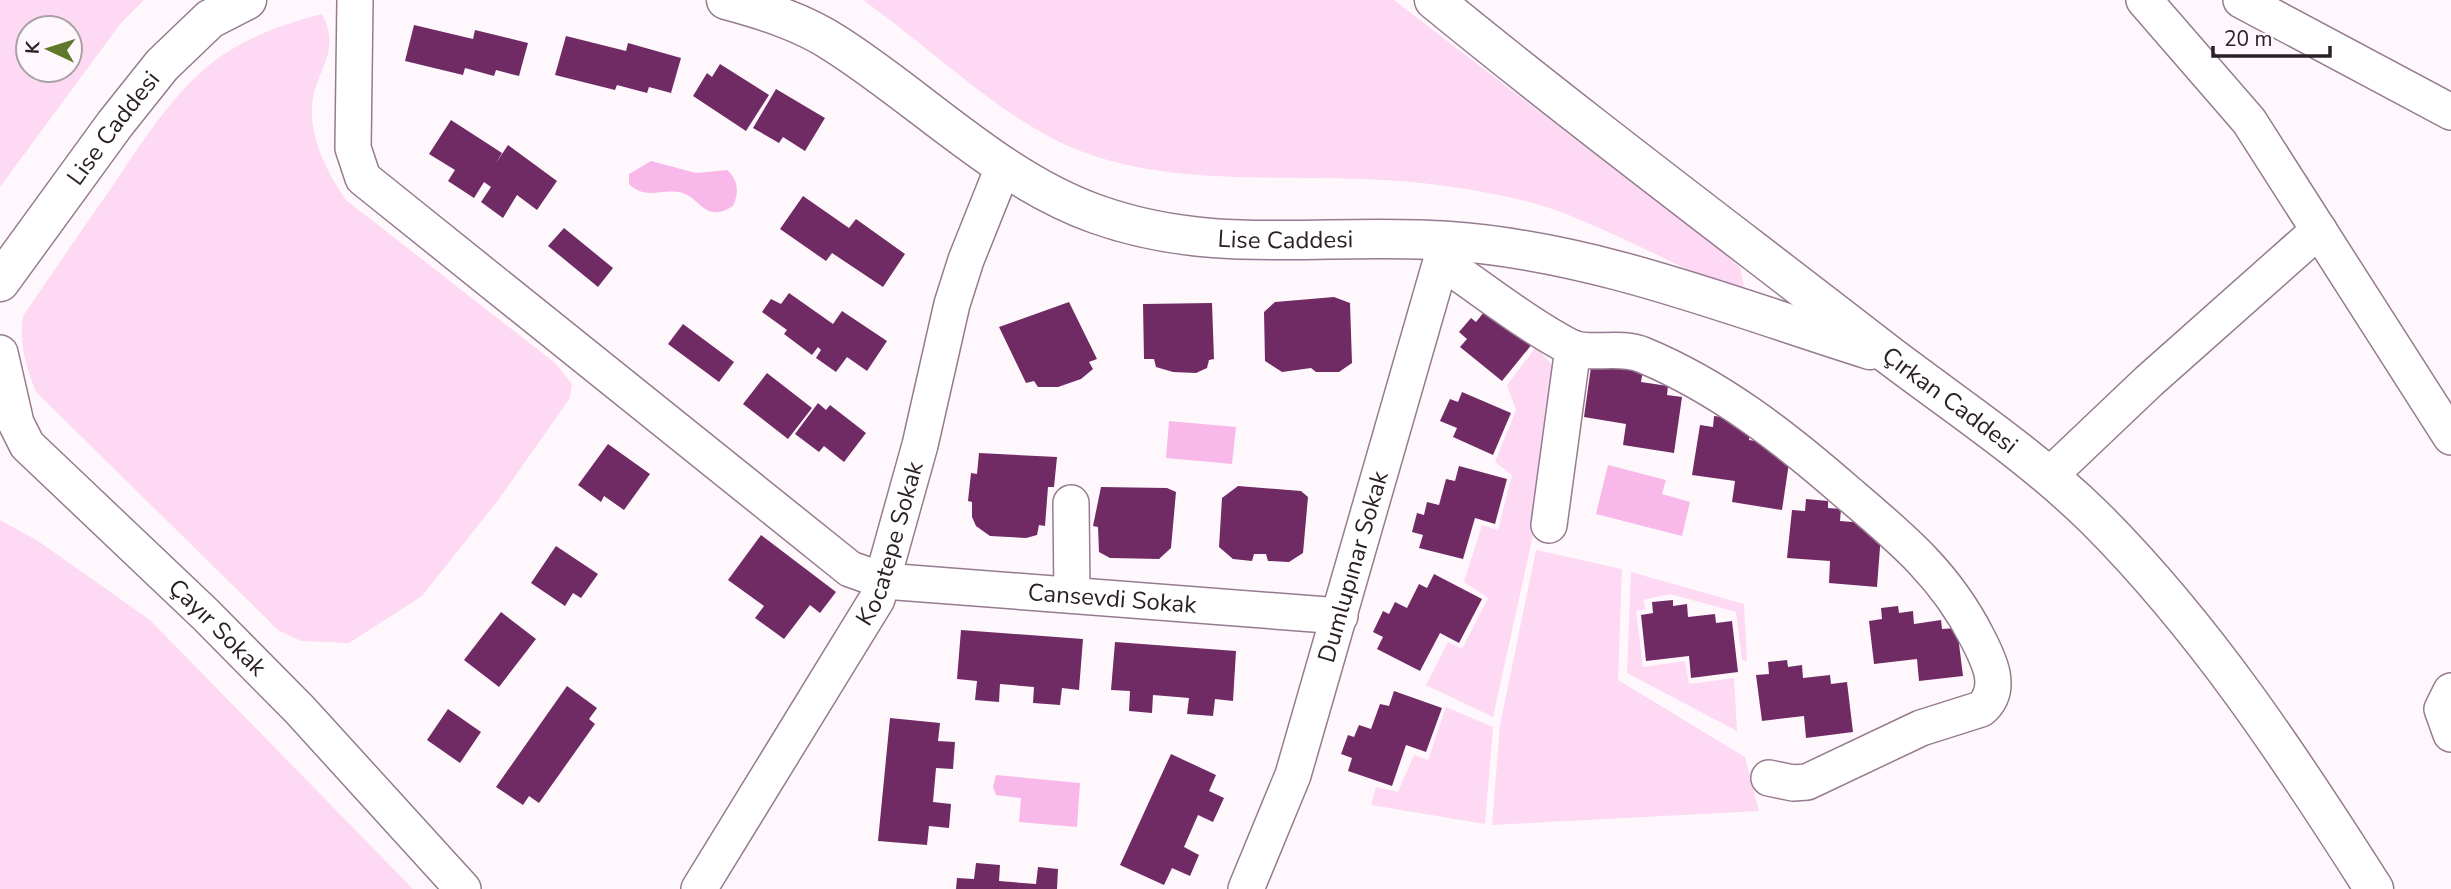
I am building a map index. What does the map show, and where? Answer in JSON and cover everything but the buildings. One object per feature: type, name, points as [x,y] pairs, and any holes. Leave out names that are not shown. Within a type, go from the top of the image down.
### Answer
[{"type":"street","name":"Lise Caddesi","points":[[0,282],[115,124],[162,65],[210,19],[247,0]]},
{"type":"street","name":"Cansevdi Sokak","points":[[355,0],[353,148],[363,178],[850,569],[884,581],[1340,616]]},
{"type":"street","name":"Lise Caddesi","points":[[726,0],[760,9],[833,42],[1004,165],[1045,191],[1094,214],[1184,237],[1445,251],[1591,263],[1892,357]]},
{"type":"street","name":"Çırkan Caddesi","points":[[1434,0],[1892,357],[1983,422],[2049,476],[2148,573],[2224,666],[2272,731],[2374,889]]},
{"type":"street","points":[[2144,0],[2249,121],[2451,437]]},
{"type":"street","points":[[2241,0],[2451,112]]},
{"type":"street","name":"Kocatepe Sokak","points":[[699,889],[868,617],[884,581],[920,445],[952,304],[966,260],[1004,165]]},
{"type":"street","points":[[2049,476],[2149,382],[2319,230]]},
{"type":"street","points":[[1445,251],[1573,348],[1619,349],[1645,356],[1720,394],[1767,425],[1913,549],[1938,575],[1964,613],[1989,661],[1993,691],[1988,703],[1981,709],[1921,728],[1807,782],[1793,783],[1769,778]]},
{"type":"street","name":"Dumlupınar Sokak","points":[[1246,889],[1293,775],[1445,251]]},
{"type":"street","points":[[1549,525],[1573,348]]},
{"type":"street","name":"Çayır Sokak","points":[[0,353],[16,423],[27,445],[205,614],[293,702],[463,889]]},
{"type":"street","points":[[1071,503],[1072,595]]},
{"type":"street","points":[[2451,691],[2442,709],[2451,734]]},
{"type":"shaded area","points":[[0,0],[144,0],[121,23],[84,73],[84,14],[14,14],[14,84],[76,84],[0,187]]},
{"type":"shaded area","points":[[863,0],[1394,0],[1722,252],[1740,268],[1744,286],[1730,290],[1571,216],[1497,195],[1440,185],[1379,180],[1246,177],[1158,171],[1075,149],[1047,136],[993,101]]},
{"type":"shaded area","points":[[322,14],[328,28],[328,52],[314,95],[312,121],[322,157],[346,200],[555,363],[572,384],[570,398],[499,499],[422,596],[349,643],[301,641],[278,630],[36,392],[26,364],[22,336],[23,316],[150,131],[177,97],[224,54],[259,35]]},
{"type":"shaded area","points":[[651,161],[696,173],[727,170],[737,187],[733,206],[723,211],[708,211],[686,194],[671,191],[647,193],[635,189],[629,184],[629,174]]},
{"type":"shaded area","points":[[1536,347],[1561,375],[1532,540],[1493,717],[1426,685],[1448,642],[1462,649],[1488,598],[1464,582],[1482,525],[1498,530],[1512,475],[1495,462],[1516,410],[1507,385]]},
{"type":"shaded area","points":[[1169,421],[1236,427],[1232,464],[1166,458]]},
{"type":"shaded area","points":[[1608,465],[1666,480],[1662,494],[1690,502],[1682,536],[1596,514]]},
{"type":"shaded area","points":[[0,520],[38,541],[150,620],[413,889],[0,889]]},
{"type":"shaded area","points":[[1536,550],[1622,569],[1618,680],[1745,757],[1759,811],[1492,825],[1500,725]]},
{"type":"shaded area","points":[[1631,572],[1744,604],[1747,661],[1742,660],[1736,612],[1670,594],[1643,600],[1646,609],[1636,611],[1643,667],[1685,661],[1689,684],[1734,678],[1737,731],[1627,673]]},
{"type":"shaded area","points":[[1446,707],[1493,727],[1485,824],[1371,805],[1376,787],[1398,792],[1414,755],[1428,760]]},
{"type":"shaded area","points":[[996,775],[1080,783],[1077,827],[1019,822],[1021,798],[996,795],[993,787]]}]
